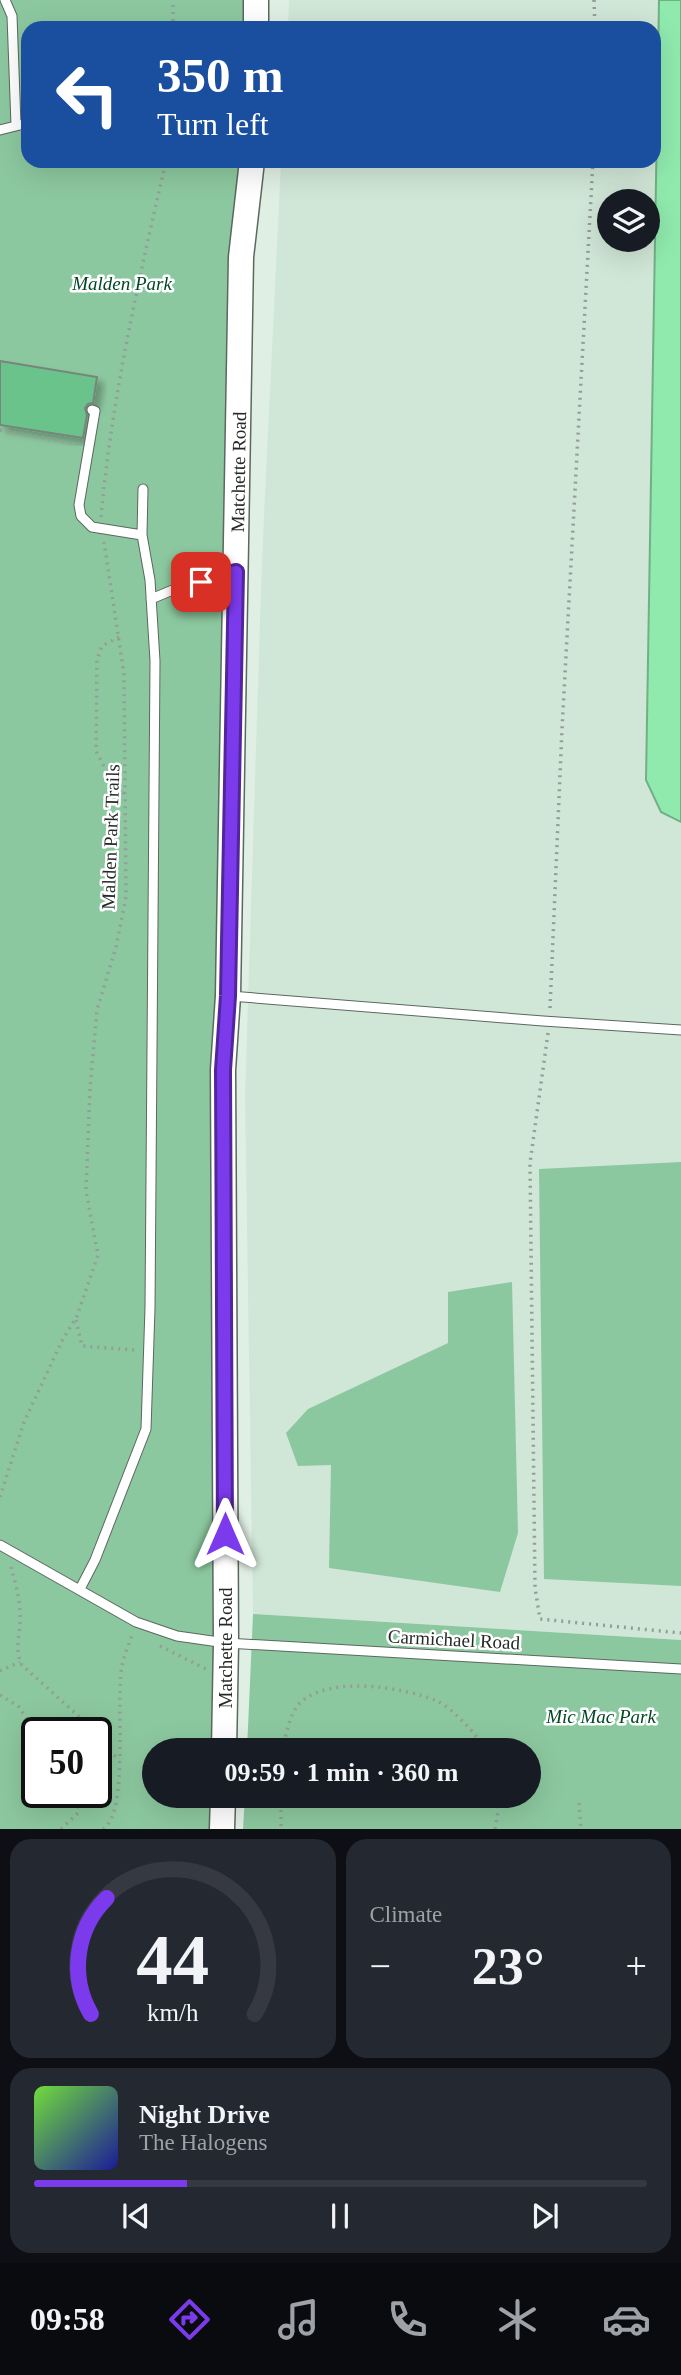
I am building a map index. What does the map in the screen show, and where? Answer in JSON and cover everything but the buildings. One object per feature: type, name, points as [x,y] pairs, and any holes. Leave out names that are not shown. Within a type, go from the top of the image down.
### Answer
[{"type":"main road","points":[[256,0],[256,21]]},
{"type":"main road","name":"Matchette Road","points":[[224,1738],[223,1070],[228,996],[242,257],[251,168]]},
{"type":"main road","points":[[222,1829],[223,1808]]},
{"type":"lane","points":[[5,0],[12,16],[16,125]]},
{"type":"lane","points":[[0,130],[21,124]]},
{"type":"lane","points":[[92,410],[95,411],[79,505],[81,516],[92,527],[142,535]]},
{"type":"lane","points":[[80,1589],[146,1429],[155,661],[151,599],[142,535],[143,489]]},
{"type":"lane","points":[[151,599],[236,572]]},
{"type":"lane","points":[[228,996],[681,1030]]},
{"type":"lane","name":"Carmichael Road","points":[[0,1545],[136,1622],[177,1636],[226,1643],[681,1669]]},
{"type":"path","points":[[173,0],[173,21]]},
{"type":"path","points":[[594,0],[595,21]]},
{"type":"path","name":"Malden Park Trails","points":[[0,1497],[24,1422],[75,1318],[98,1255],[86,1191],[89,1102],[97,1010],[116,947],[126,897],[125,702],[119,637],[102,528],[106,461],[136,292],[164,168]]},
{"type":"path","points":[[593,168],[563,701],[549,1022],[530,1163],[535,1588],[540,1619],[681,1633]]},
{"type":"path","points":[[0,430],[89,446]]},
{"type":"path","points":[[119,637],[102,646],[97,659],[96,751],[114,786],[126,795]]},
{"type":"path","points":[[75,1318],[82,1346],[149,1351]]},
{"type":"path","points":[[8,1556],[21,1613],[17,1646],[20,1662],[79,1717]]},
{"type":"path","points":[[103,1829],[115,1815],[122,1667],[136,1622]]},
{"type":"path","points":[[0,1671],[20,1662]]},
{"type":"path","points":[[285,1738],[293,1712],[302,1701],[327,1690],[356,1686],[393,1688],[437,1701],[478,1738]]},
{"type":"path","points":[[0,1695],[19,1707],[25,1717]]},
{"type":"path","points":[[112,1752],[119,1761]]},
{"type":"path","points":[[579,1803],[581,1829]]},
{"type":"path","points":[[61,1829],[79,1813],[79,1808]]},
{"type":"path","points":[[281,1808],[281,1829]]},
{"type":"path","points":[[495,1829],[498,1808]]},
{"type":"shaded area","points":[[289,0],[681,0],[681,1640],[253,1614],[245,1097],[262,559],[281,168],[661,168],[661,21],[288,21]]},
{"type":"shaded area","points":[[659,0],[681,0],[681,822],[661,812],[646,780],[655,252],[660,252],[660,189],[656,189],[656,168],[661,168],[661,21],[659,21]]},
{"type":"green space","name":"Malden Park","points":[[0,0],[245,0],[246,21],[21,21],[21,168],[245,168],[223,1738],[142,1738],[142,1808],[222,1808],[221,1829],[0,1829]]},
{"type":"green space","points":[[681,1162],[681,1586],[544,1579],[539,1169]]},
{"type":"green space","points":[[512,1282],[518,1533],[500,1592],[329,1568],[331,1465],[298,1466],[286,1433],[308,1409],[448,1343],[448,1292]]},
{"type":"green space","name":"Mic Mac Park","points":[[253,1614],[681,1640],[681,1829],[243,1829],[244,1808],[541,1808],[541,1738],[248,1738]]},
{"type":"route","points":[[201,582],[236,572],[228,996],[223,1070],[225,1534]]}]
